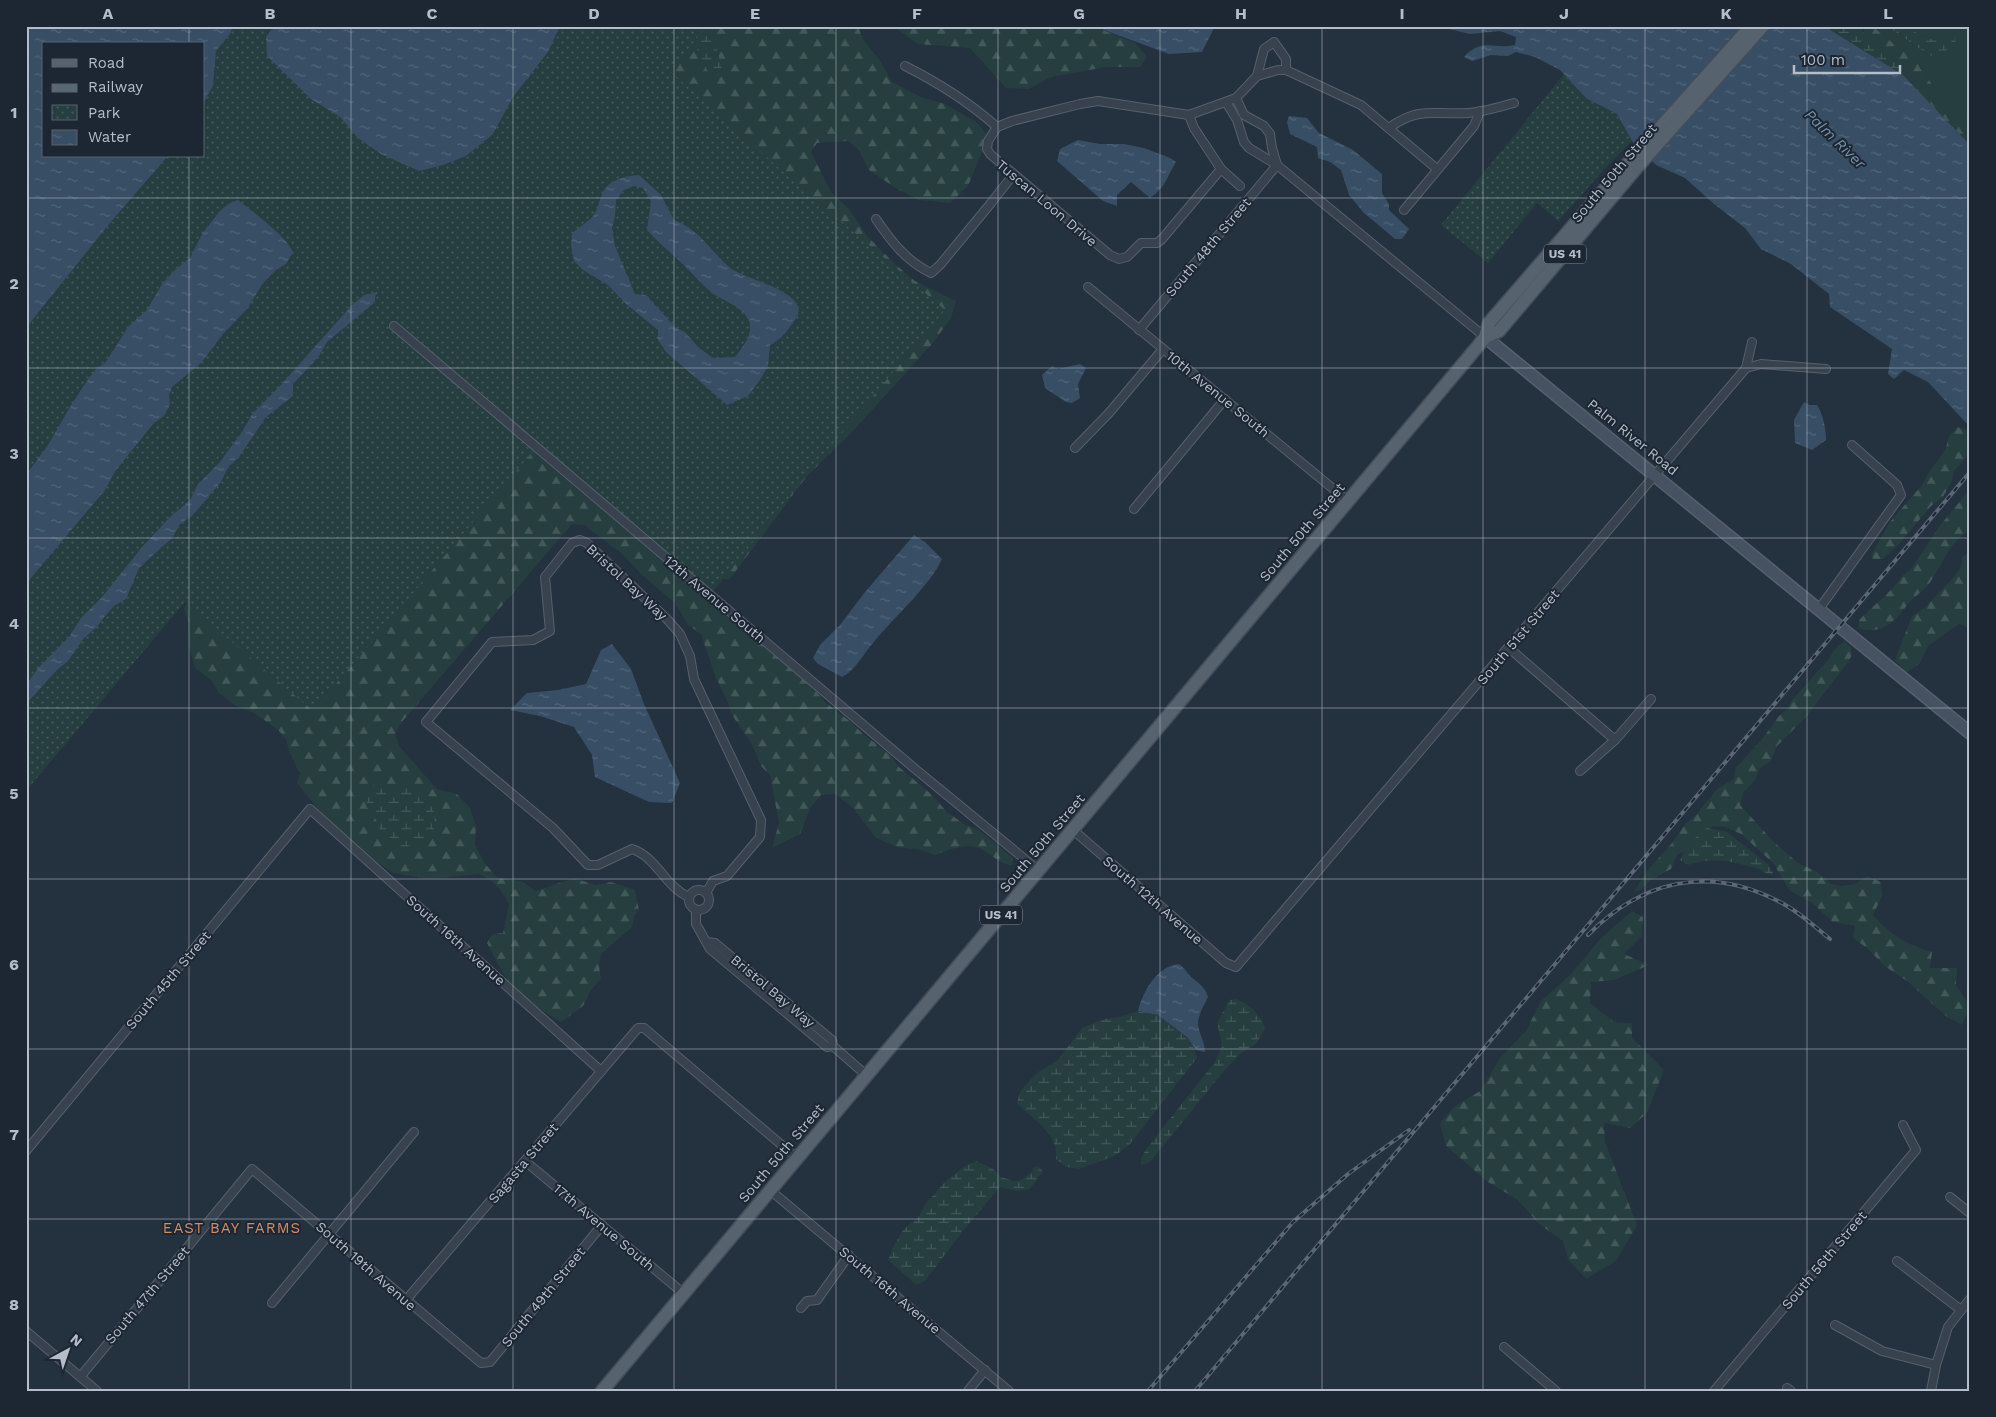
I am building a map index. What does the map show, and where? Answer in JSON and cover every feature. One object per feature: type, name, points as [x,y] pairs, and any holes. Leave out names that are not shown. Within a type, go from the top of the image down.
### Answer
[{"type":"main road","name":"South 50th Street","points":[[602,1391],[1348,500],[1486,337],[1499,331],[1635,162],[1751,26]]},
{"type":"main road","name":"South 50th Street","points":[[1635,162],[1763,26]]},
{"type":"street","points":[[905,66],[934,80],[972,105],[997,127],[1063,108],[1098,101],[1189,115],[1236,98],[1257,76],[1264,49],[1274,42],[1286,59],[1286,70]]},
{"type":"street","points":[[1257,76],[1278,70],[1286,70],[1361,104],[1438,169]]},
{"type":"street","points":[[1236,98],[1241,110],[1250,120],[1264,126],[1270,134],[1277,165]]},
{"type":"street","name":"Palm River Road","points":[[1226,102],[1239,126],[1244,142],[1249,148],[1277,165],[1970,733]]},
{"type":"street","points":[[1390,128],[1416,113],[1480,111],[1514,103]]},
{"type":"street","points":[[1404,210],[1474,126],[1480,111]]},
{"type":"street","points":[[1189,115],[1194,128],[1220,169],[1240,186]]},
{"type":"street","points":[[1239,126],[1250,120]]},
{"type":"street","name":"Tuscan Loon Drive","points":[[997,127],[988,141],[987,149],[990,154],[1012,175],[1110,255],[1119,260],[1127,257],[1141,243],[1156,243],[1162,239],[1220,169]]},
{"type":"street","name":"South 48th Street","points":[[1139,330],[1277,165]]},
{"type":"street","points":[[876,219],[892,242],[917,266],[931,273],[940,265],[992,203],[1012,175]]},
{"type":"street","name":"10th Avenue South","points":[[1088,287],[1348,500]]},
{"type":"street","name":"12th Avenue South","points":[[394,326],[914,768],[1038,870]]},
{"type":"street","points":[[1752,342],[1746,368],[1761,364],[1826,369]]},
{"type":"street","points":[[1075,448],[1115,406],[1163,349]]},
{"type":"street","name":"South 51st Street","points":[[1236,967],[1746,368]]},
{"type":"street","points":[[1134,509],[1225,399]]},
{"type":"street","points":[[1819,609],[1901,495],[1897,484],[1852,445]]},
{"type":"street","name":"Bristol Bay Way","points":[[689,897],[668,881],[657,866],[640,852],[632,849],[598,865],[588,865],[553,828],[426,722],[492,642],[533,640],[550,631],[544,577],[572,542],[580,540],[587,543],[667,619],[680,634],[690,656],[694,680],[761,820],[760,837],[727,876],[713,881],[706,893]]},
{"type":"street","points":[[1509,648],[1616,740]]},
{"type":"street","points":[[1580,771],[1616,740],[1651,699]]},
{"type":"street","name":"South 16th Avenue","points":[[310,809],[601,1071]]},
{"type":"street","name":"South 45th Street","points":[[26,1151],[310,809]]},
{"type":"street","name":"South 12th Avenue","points":[[1072,830],[1226,963],[1236,967]]},
{"type":"street","points":[[696,890],[706,893],[709,899],[708,905],[703,910],[696,910],[690,906],[689,897],[696,890]]},
{"type":"street","name":"Bristol Bay Way","points":[[696,910],[696,924],[707,942],[715,942],[782,997],[832,1040],[833,1046],[866,1075]]},
{"type":"street","name":"Sagasta Street","points":[[406,1300],[638,1028],[644,1028],[797,1158]]},
{"type":"street","name":"South 56th Street","points":[[1714,1391],[1916,1150],[1903,1125]]},
{"type":"street","points":[[272,1303],[414,1132]]},
{"type":"street","name":"17th Avenue South","points":[[525,1161],[683,1294]]},
{"type":"street","name":"South 19th Avenue","points":[[252,1169],[481,1363]]},
{"type":"street","name":"South 47th Street","points":[[81,1376],[252,1169]]},
{"type":"street","name":"South 16th Avenue","points":[[770,1190],[1009,1391]]},
{"type":"street","points":[[1950,1197],[1970,1213]]},
{"type":"street","name":"South 49th Street","points":[[481,1363],[490,1362],[602,1225]]},
{"type":"street","points":[[801,1308],[807,1301],[817,1300],[848,1255]]},
{"type":"street","points":[[1897,1261],[1961,1310]]},
{"type":"street","points":[[1931,1391],[1936,1365],[1948,1327],[1970,1299]]},
{"type":"street","points":[[1835,1325],[1882,1350],[1936,1365]]},
{"type":"street","points":[[26,1331],[98,1391]]},
{"type":"street","points":[[1504,1347],[1556,1391]]},
{"type":"street","points":[[968,1391],[985,1370]]},
{"type":"green space","points":[[233,26],[707,26],[670,71],[771,161],[945,310],[816,464],[710,595],[535,449],[313,711],[185,602],[26,791],[26,328],[110,223],[166,158],[205,158],[205,100],[213,86],[216,51],[230,34]]},
{"type":"green space","points":[[680,26],[712,26],[722,71],[709,74],[694,43]]},
{"type":"green space","points":[[712,26],[858,26],[863,40],[879,59],[892,82],[921,97],[945,104],[976,122],[986,133],[982,152],[968,186],[950,203],[919,200],[894,187],[869,170],[859,150],[848,141],[817,143],[811,152],[831,192],[850,210],[867,236],[915,281],[956,301],[951,318],[932,344],[852,432],[807,476],[729,580],[710,576],[644,91],[670,37],[694,43],[710,74],[722,71]]},
{"type":"green space","points":[[893,26],[1093,26],[1135,43],[1147,57],[1140,67],[1106,67],[1051,77],[1029,89],[1006,88],[970,48],[918,44]]},
{"type":"green space","points":[[1825,26],[1861,26],[1865,34],[1895,59],[1903,75]]},
{"type":"green space","points":[[1863,26],[1872,26],[1919,64],[1943,102],[1970,128],[1970,145],[1903,75],[1895,59],[1865,34]]},
{"type":"green space","points":[[1872,26],[1887,26],[1930,56],[1942,37],[1934,40],[1919,35],[1908,26],[1970,26],[1970,128],[1943,102],[1919,64]]},
{"type":"green space","points":[[1887,26],[1908,26],[1919,35],[1934,40],[1950,32],[1956,37],[1955,45],[1930,56]]},
{"type":"green space","points":[[1564,74],[1587,98],[1617,114],[1632,141],[1559,220],[1562,224],[1537,203],[1488,263],[1441,225]]},
{"type":"green space","points":[[411,344],[769,649],[815,690],[826,703],[890,755],[899,767],[931,794],[947,812],[964,824],[979,830],[1013,858],[1013,865],[1000,862],[985,851],[973,847],[960,847],[935,855],[922,850],[897,847],[876,838],[852,807],[835,794],[821,795],[811,807],[800,834],[772,848],[779,823],[770,775],[761,766],[753,746],[732,715],[715,676],[701,634],[688,625],[675,603],[642,575],[621,553],[584,525],[572,524],[401,723],[395,734],[400,747],[437,789],[457,794],[470,808],[476,826],[475,845],[486,865],[498,878],[521,881],[536,891],[574,878],[595,885],[611,882],[635,890],[639,910],[634,917],[632,927],[601,954],[599,966],[601,979],[591,990],[583,1006],[561,1022],[541,1010],[522,995],[504,974],[487,943],[492,934],[503,933],[509,904],[499,888],[489,879],[479,874],[429,879],[393,873],[374,860],[318,809],[297,783],[300,773],[289,751],[286,739],[277,729],[254,713],[236,706],[219,693],[211,680],[195,668],[189,648],[188,619],[184,608],[195,588]]},
{"type":"green space","points":[[1957,427],[1965,429],[1970,433],[1970,453],[1953,472],[1952,481],[1943,497],[1931,506],[1899,544],[1883,559],[1873,559],[1871,555],[1890,522],[1922,485],[1946,449],[1948,438]]},
{"type":"green space","points":[[1970,489],[1970,531],[1956,541],[1928,585],[1887,626],[1876,630],[1864,630],[1858,627],[1860,619],[1912,568],[1938,528]]},
{"type":"green space","points":[[1970,552],[1970,628],[1959,624],[1928,646],[1920,663],[1906,673],[1895,660],[1912,616],[1924,608],[1952,579],[1960,569],[1963,556]]},
{"type":"green space","points":[[1844,641],[1851,647],[1852,654],[1849,661],[1805,718],[1777,746],[1771,761],[1759,769],[1755,780],[1743,793],[1740,805],[1773,841],[1798,863],[1817,872],[1831,884],[1842,886],[1855,884],[1867,876],[1881,882],[1882,896],[1873,915],[1885,928],[1899,938],[1914,946],[1932,952],[1930,968],[1957,968],[1956,985],[1967,1001],[1967,1014],[1962,1025],[1947,1017],[1907,981],[1886,967],[1867,948],[1853,938],[1855,926],[1833,922],[1812,903],[1790,891],[1773,863],[1741,834],[1725,827],[1712,826],[1691,848],[1677,855],[1671,869],[1649,881],[1641,890],[1634,892],[1646,872],[1672,843],[1686,823],[1695,816],[1717,789],[1734,779],[1735,769],[1828,660],[1835,649]]},
{"type":"green space","points":[[375,782],[400,791],[409,785],[426,797],[434,811],[435,824],[432,834],[416,846],[400,845],[380,830],[373,813],[366,806],[368,794]]},
{"type":"green space","points":[[1707,828],[1727,832],[1769,865],[1774,875],[1756,868],[1730,862],[1706,861],[1688,865],[1680,860],[1691,842]]},
{"type":"green space","points":[[1632,911],[1643,917],[1642,936],[1624,954],[1649,965],[1614,980],[1591,982],[1590,1003],[1614,1022],[1632,1023],[1632,1038],[1664,1070],[1647,1113],[1630,1128],[1604,1123],[1605,1142],[1637,1225],[1616,1261],[1586,1279],[1568,1259],[1563,1241],[1539,1224],[1518,1200],[1488,1182],[1446,1146],[1440,1123],[1454,1107],[1480,1091],[1500,1058],[1526,1031],[1541,1001],[1571,974],[1601,938]]},
{"type":"green space","points":[[1236,999],[1254,1010],[1263,1023],[1265,1028],[1257,1043],[1239,1055],[1150,1162],[1141,1165],[1141,1158],[1146,1149],[1215,1062],[1222,1046],[1217,1022],[1230,1000]]},
{"type":"green space","points":[[1138,1011],[1157,1015],[1177,1027],[1192,1045],[1197,1058],[1130,1144],[1115,1156],[1079,1169],[1066,1167],[1056,1159],[1056,1150],[1049,1135],[1017,1103],[1020,1092],[1038,1072],[1058,1060],[1082,1028],[1104,1019],[1120,1017]]},
{"type":"green space","points":[[976,1161],[992,1168],[1001,1177],[1014,1181],[1020,1181],[1033,1171],[1033,1167],[1038,1166],[1043,1171],[1030,1189],[1017,1191],[1000,1187],[925,1281],[916,1285],[888,1260],[893,1247],[903,1230],[919,1216],[926,1203],[946,1181],[965,1166]]},
{"type":"water","points":[[26,26],[233,26],[230,34],[216,51],[213,86],[205,100],[205,42],[42,42],[42,158],[166,158],[110,223],[26,328]]},
{"type":"water","points":[[274,26],[560,26],[548,52],[513,97],[493,134],[466,156],[443,165],[419,171],[381,154],[358,138],[340,117],[311,99],[267,56],[266,37]]},
{"type":"water","points":[[1093,26],[1215,26],[1202,52],[1169,54]]},
{"type":"water","name":"Palm River","points":[[1437,26],[1824,26],[1903,75],[1970,145],[1970,427],[1928,382],[1904,370],[1894,379],[1888,374],[1892,349],[1830,307],[1829,294],[1791,264],[1761,249],[1745,228],[1685,178],[1656,165],[1632,141],[1617,114],[1586,98],[1560,70],[1535,57],[1516,52],[1508,56],[1491,55],[1472,61],[1464,57],[1477,47],[1515,45],[1516,37],[1500,31],[1470,34]]},
{"type":"water","points":[[1289,116],[1307,118],[1319,133],[1353,150],[1382,174],[1382,193],[1389,204],[1389,210],[1409,229],[1402,239],[1395,239],[1364,213],[1349,195],[1341,170],[1330,162],[1318,158],[1317,147],[1290,134],[1287,122]]},
{"type":"water","points":[[1078,140],[1100,144],[1124,144],[1144,148],[1176,162],[1163,186],[1156,194],[1150,198],[1131,182],[1117,195],[1117,206],[1103,201],[1057,161],[1060,149]]},
{"type":"water","points":[[639,175],[661,195],[674,220],[697,234],[729,267],[783,292],[792,298],[798,306],[798,314],[787,331],[770,345],[768,366],[748,396],[727,405],[666,352],[658,340],[658,330],[626,304],[608,285],[583,270],[574,261],[571,246],[572,234],[593,216],[608,185],[623,178]],"holes":[[[634,186],[643,188],[651,201],[647,230],[711,292],[741,310],[748,319],[750,324],[749,334],[735,357],[713,358],[698,347],[685,332],[676,328],[646,295],[635,294],[615,246],[612,228],[616,200],[624,190]]]},
{"type":"water","points":[[238,200],[276,231],[293,252],[286,264],[276,270],[263,283],[247,309],[224,333],[201,363],[172,387],[169,395],[170,404],[164,416],[154,423],[116,470],[105,490],[26,584],[26,475],[48,445],[89,378],[97,368],[106,362],[128,327],[147,310],[162,284],[190,258],[202,234],[219,212],[228,204]]},
{"type":"water","points":[[378,292],[375,296],[375,302],[327,342],[319,356],[293,384],[293,396],[266,417],[239,457],[228,467],[221,482],[192,516],[180,524],[173,537],[139,568],[126,599],[114,606],[97,627],[84,638],[68,661],[57,670],[26,704],[26,685],[39,667],[69,637],[81,618],[102,597],[143,546],[170,517],[190,500],[198,484],[219,463],[242,432],[252,414],[279,387],[352,305],[364,295]]},
{"type":"water","points":[[1080,364],[1086,368],[1078,384],[1080,398],[1072,403],[1066,402],[1045,388],[1042,375],[1052,366],[1058,369]]},
{"type":"water","points":[[1804,402],[1810,405],[1817,405],[1825,426],[1826,440],[1812,450],[1795,443],[1794,420]]},
{"type":"water","points":[[914,535],[925,542],[942,559],[929,580],[847,674],[842,677],[818,664],[813,658],[820,645],[840,625],[865,592]]},
{"type":"water","points":[[612,644],[631,669],[644,704],[680,783],[672,803],[649,802],[595,777],[592,755],[574,727],[540,716],[510,710],[527,693],[558,690],[586,684],[601,650]]},
{"type":"water","points":[[1179,964],[1207,993],[1208,997],[1198,1021],[1205,1052],[1196,1050],[1187,1037],[1158,1015],[1138,1011],[1143,995],[1158,974],[1164,969]]},
{"type":"railway","points":[[1195,1391],[1970,472]]},
{"type":"railway","points":[[1588,935],[1609,916],[1631,901],[1677,884],[1702,881],[1727,883],[1752,890],[1778,901],[1799,914],[1830,939]]},
{"type":"railway","points":[[1148,1391],[1293,1222],[1348,1174],[1409,1130]]},
{"type":"district","name":"EAST BAY FARMS","points":[[232,1228]]}]
